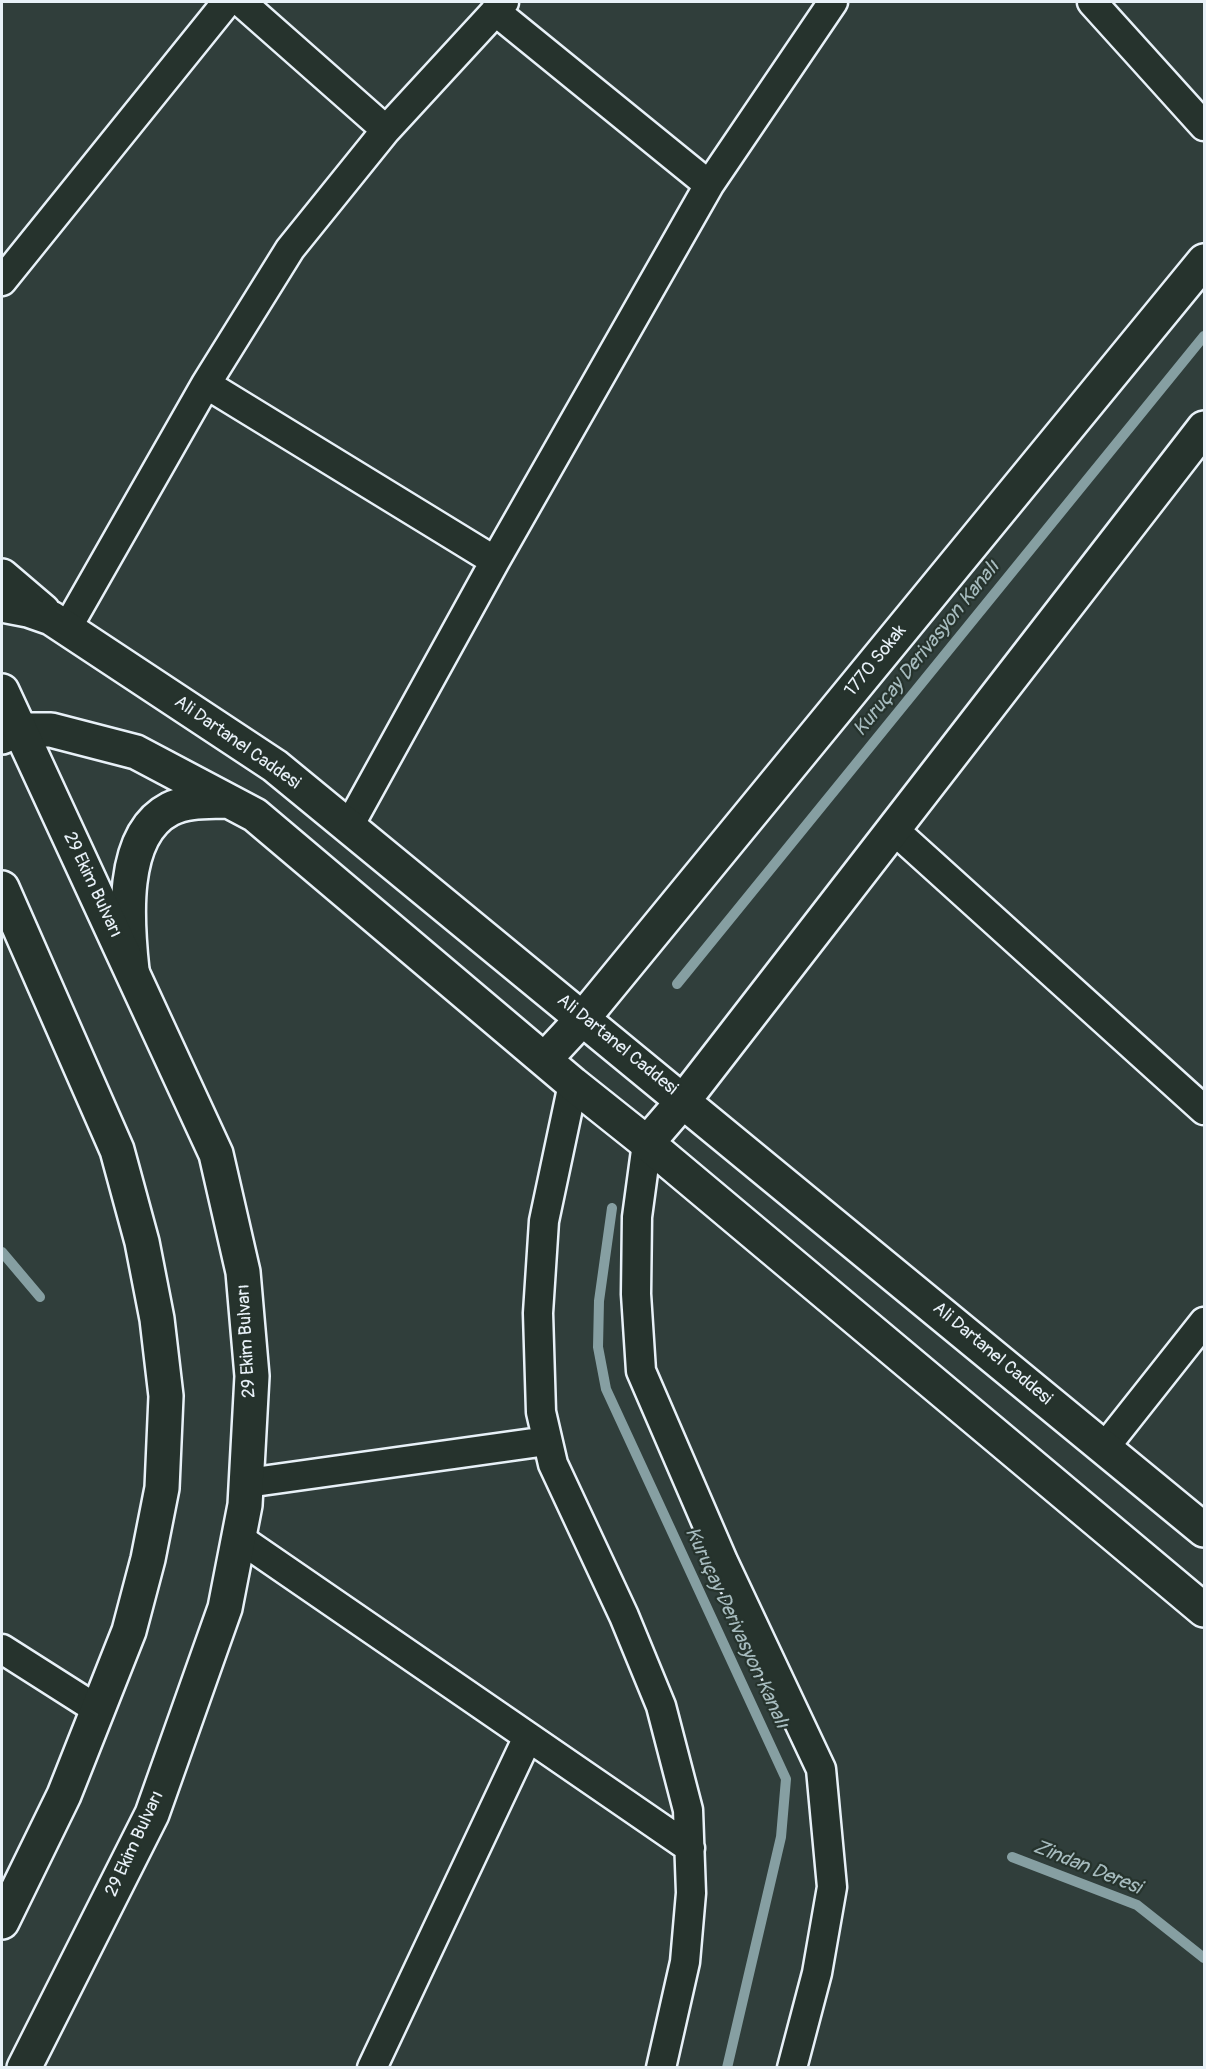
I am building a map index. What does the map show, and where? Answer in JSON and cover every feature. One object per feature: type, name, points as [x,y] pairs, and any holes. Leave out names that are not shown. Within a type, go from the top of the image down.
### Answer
[{"type":"main road","name":"1770 Sokak","points":[[545,1059],[584,1017],[1204,261]]},
{"type":"main road","points":[[647,1143],[684,1100],[1204,428]]},
{"type":"main road","points":[[2,576],[59,623]]},
{"type":"main road","name":"Ali Dartanel Caddesi","points":[[2,605],[59,623],[275,766],[584,1017],[1204,1530]]},
{"type":"main road","name":"29 Ekim Bulvarı","points":[[2,691],[10,733],[132,972],[216,1154],[243,1272],[252,1376],[247,1483],[225,1608],[152,1814],[24,2067]]},
{"type":"main road","points":[[10,733],[51,730],[136,753],[255,815],[573,1084],[647,1143],[1204,1610]]},
{"type":"main road","points":[[132,972],[128,891],[136,855],[143,838],[153,823],[169,810],[189,803],[228,801]]},
{"type":"main road","points":[[2,888],[117,1150],[142,1242],[158,1319],[166,1396],[162,1488],[148,1559],[129,1631],[64,1796],[2,1922]]},
{"type":"street","points":[[2,281],[227,2]]},
{"type":"street","points":[[241,2],[386,129]]},
{"type":"street","points":[[349,826],[495,561],[709,185],[833,2]]},
{"type":"street","points":[[1092,2],[1204,126]]},
{"type":"street","points":[[59,623],[108,555],[206,384],[290,249],[386,129],[499,6],[709,185]]},
{"type":"street","points":[[206,384],[495,561]]},
{"type":"street","points":[[893,829],[1204,1110]]},
{"type":"street","points":[[573,1084],[544,1221],[538,1313],[541,1412],[553,1464],[624,1616],[661,1706],[688,1810],[691,1893],[685,1962],[661,2067]]},
{"type":"street","points":[[647,1143],[637,1217],[636,1294],[641,1371],[723,1561],[821,1769],[832,1887],[818,1973],[792,2067]]},
{"type":"street","points":[[1105,1447],[1204,1322]]},
{"type":"street","points":[[247,1483],[548,1441]]},
{"type":"street","points":[[239,1538],[690,1848]]},
{"type":"street","points":[[2,1648],[98,1710]]},
{"type":"street","points":[[372,2067],[528,1737]]},
{"type":"waterway","name":"Kuruçay Derivasyon Kanalı","points":[[677,984],[1204,336]]},
{"type":"waterway","name":"Kuruçay Derivasyon Kanalı","points":[[612,1208],[599,1301],[598,1347],[606,1389],[786,1779],[781,1837],[727,2068]]},
{"type":"waterway","name":"Zindan Deresi","points":[[2,1252],[40,1297]]},
{"type":"waterway","name":"Zindan Deresi","points":[[1012,1857],[1137,1905],[1204,1958]]}]
